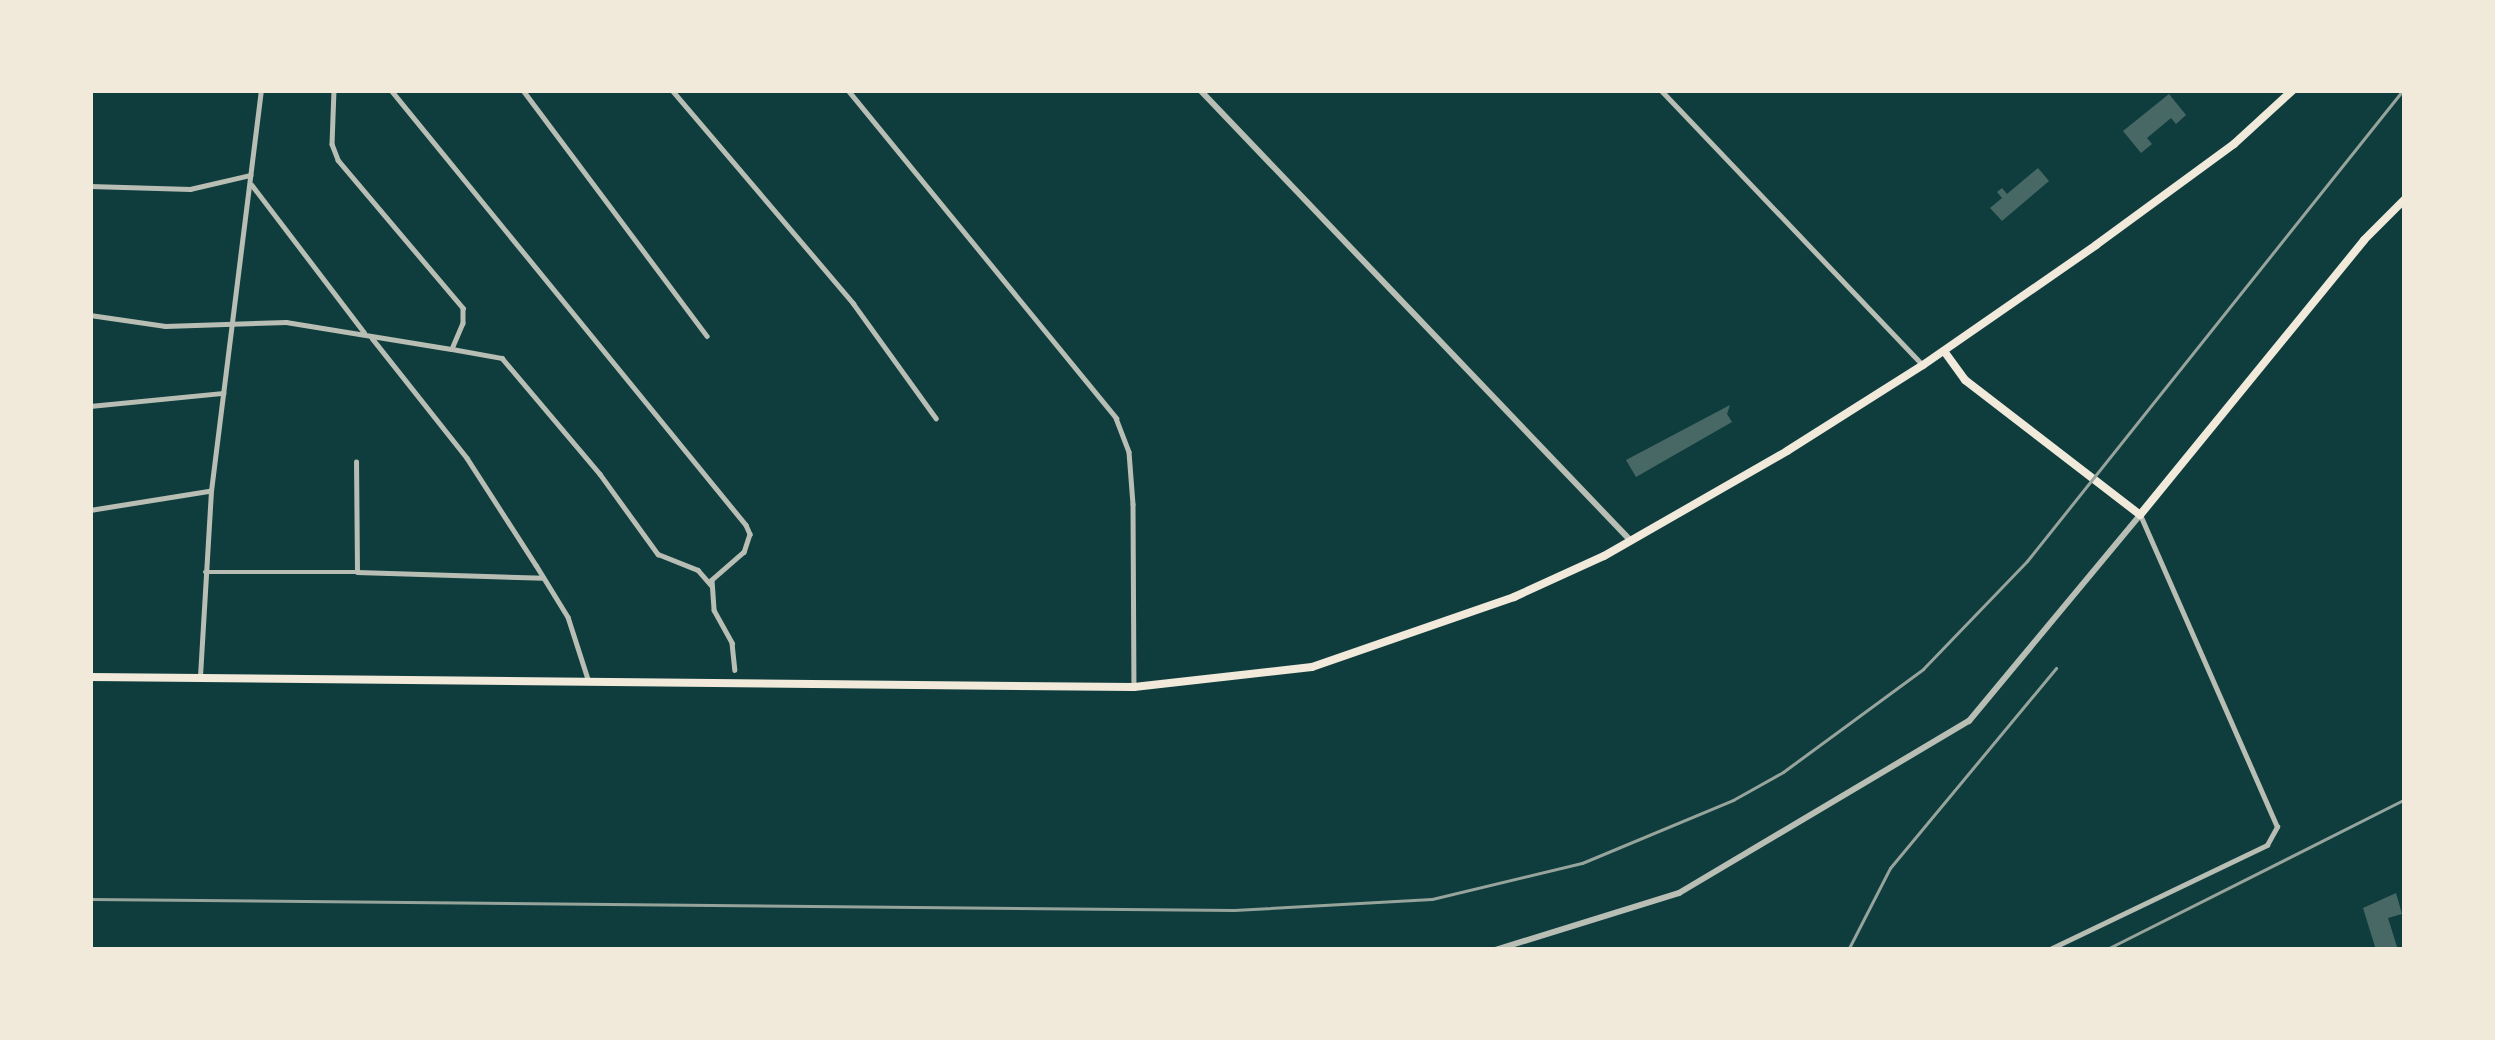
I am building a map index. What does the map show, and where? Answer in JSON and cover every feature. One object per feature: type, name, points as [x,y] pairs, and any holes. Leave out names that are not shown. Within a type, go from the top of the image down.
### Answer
[{"type":"main road","points":[[90,677],[1134,687],[1279,673],[1345,658],[1514,597],[1631,541],[1944,351],[2234,144],[2293,90]]},
{"type":"main road","points":[[1944,351],[1965,380],[2140,515],[2365,240],[2405,199]]},
{"type":"street","points":[[200,676],[211,490],[261,90]]},
{"type":"street","points":[[334,90],[332,144],[338,160],[463,308],[463,323],[452,349]]},
{"type":"street","points":[[391,90],[572,309],[643,406],[746,525],[749,543],[716,573],[712,586],[714,610],[732,643],[735,670]]},
{"type":"street","points":[[523,90],[706,336]]},
{"type":"street","points":[[672,90],[853,303],[936,418]]},
{"type":"street","points":[[848,90],[1116,418],[1130,452],[1134,687]]},
{"type":"street","points":[[1200,90],[1631,541]]},
{"type":"street","points":[[1661,90],[1923,365]]},
{"type":"street","points":[[90,186],[190,189],[223,177],[252,175]]},
{"type":"street","points":[[251,185],[466,458],[580,643],[588,681]]},
{"type":"street","points":[[90,315],[165,326],[230,325],[244,320],[364,332]]},
{"type":"street","points":[[372,338],[502,358],[600,474],[658,554],[698,570],[712,586]]},
{"type":"street","points":[[90,406],[223,393]]},
{"type":"street","points":[[356,462],[357,572]]},
{"type":"street","points":[[90,510],[211,490]]},
{"type":"street","points":[[1495,950],[1679,893],[1970,721],[2140,515],[2277,827],[2266,844],[2048,950]]},
{"type":"street","points":[[205,572],[543,578]]},
{"type":"building","points":[[2169,94],[2186,115],[2176,124],[2171,118],[2147,138],[2152,144],[2141,153],[2123,131]]},
{"type":"building","points":[[2038,168],[2049,181],[2002,221],[1990,208],[2002,198],[1997,192],[2002,188],[2007,194]]},
{"type":"building","points":[[1730,405],[1727,414],[1732,422],[1636,477],[1626,460]]},
{"type":"building","points":[[2396,893],[2402,914],[2388,918],[2398,950],[2376,950],[2363,908]]},
{"type":"railway","points":[[90,899],[1234,910],[1432,899],[1582,863],[1733,800],[1783,772],[1923,669],[2027,561],[2403,90]]},
{"type":"railway","points":[[1848,950],[1890,868],[2056,668]]},
{"type":"railway","points":[[2105,950],[2405,799]]}]
